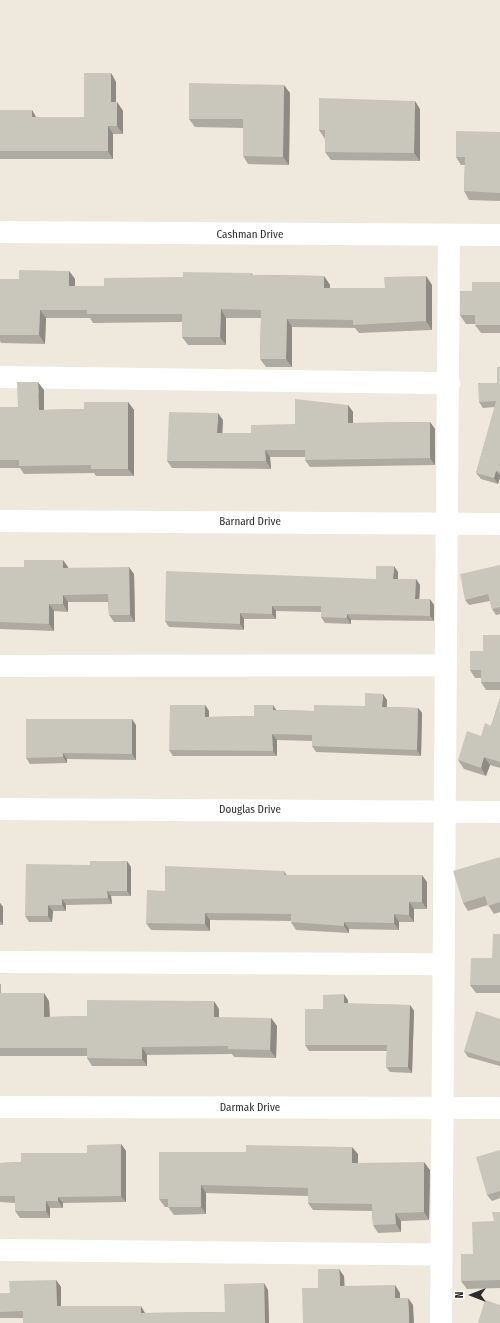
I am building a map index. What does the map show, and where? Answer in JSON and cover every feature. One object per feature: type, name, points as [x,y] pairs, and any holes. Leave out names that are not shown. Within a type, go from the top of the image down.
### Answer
[{"type":"street","name":"Cashman Drive","points":[[0,232],[449,236],[500,235]]},
{"type":"street","points":[[441,1323],[441,1108],[445,665],[448,523],[449,236]]},
{"type":"street","points":[[0,377],[449,383]]},
{"type":"street","name":"Barnard Drive","points":[[0,521],[500,524]]},
{"type":"street","points":[[0,666],[445,665]]},
{"type":"street","name":"Douglas Drive","points":[[0,809],[500,812]]},
{"type":"street","points":[[0,962],[443,964]]},
{"type":"street","name":"Darmak Drive","points":[[0,1107],[500,1108]]},
{"type":"street","points":[[0,1250],[441,1254]]},
{"type":"building","points":[[84,73],[111,73],[111,102],[117,102],[117,126],[108,126],[108,151],[0,151],[0,110],[32,110],[32,117],[84,117]]},
{"type":"building","points":[[189,83],[284,85],[283,157],[243,156],[243,119],[189,119]]},
{"type":"building","points":[[319,98],[415,101],[414,153],[325,152],[325,130],[319,130]]},
{"type":"building","points":[[456,131],[500,132],[500,193],[464,191],[465,157],[456,157]]},
{"type":"building","points":[[19,270],[69,271],[69,286],[104,286],[104,278],[183,277],[183,272],[324,276],[324,288],[385,288],[384,277],[426,276],[426,321],[353,325],[353,320],[287,319],[286,359],[260,359],[261,310],[221,309],[220,337],[182,337],[182,314],[87,314],[87,310],[40,310],[39,335],[0,335],[0,279],[19,279]]},
{"type":"building","points":[[472,282],[500,282],[500,325],[475,325],[475,315],[460,315],[460,291],[472,291]]},
{"type":"building","points":[[497,367],[500,367],[500,472],[496,471],[494,478],[476,473],[496,401],[479,402],[478,383],[497,383]]},
{"type":"building","points":[[17,382],[38,382],[39,410],[84,409],[84,402],[128,402],[128,469],[91,469],[91,465],[19,466],[19,460],[0,460],[0,407],[18,407]]},
{"type":"building","points":[[295,399],[348,405],[348,423],[430,422],[430,458],[305,460],[305,450],[265,450],[266,461],[167,461],[169,412],[218,413],[217,433],[251,433],[251,425],[295,424]]},
{"type":"building","points":[[24,560],[63,560],[63,568],[129,567],[130,615],[109,615],[108,594],[63,595],[63,604],[49,604],[49,624],[0,622],[0,567],[24,567]]},
{"type":"building","points":[[500,565],[500,607],[492,609],[488,594],[465,600],[460,574]]},
{"type":"building","points":[[376,566],[394,566],[393,579],[416,579],[415,599],[430,599],[430,616],[347,614],[347,618],[321,617],[321,606],[272,606],[272,614],[240,613],[240,624],[165,621],[166,571],[376,579]]},
{"type":"building","points":[[483,635],[500,635],[500,682],[481,682],[481,670],[470,670],[470,651],[483,651]]},
{"type":"building","points":[[365,693],[383,694],[382,707],[418,708],[417,750],[312,746],[312,735],[272,734],[273,751],[169,750],[170,705],[205,705],[205,717],[254,716],[254,705],[273,705],[273,710],[314,711],[314,705],[365,706]]},
{"type":"building","points":[[500,698],[500,762],[484,757],[481,768],[458,760],[467,731],[481,736],[485,723],[491,726]]},
{"type":"building","points":[[26,719],[132,719],[132,754],[63,753],[63,757],[26,758]]},
{"type":"building","points":[[500,857],[500,902],[488,906],[485,896],[463,903],[453,871]]},
{"type":"building","points":[[90,861],[127,861],[127,891],[107,891],[108,898],[62,899],[62,905],[48,905],[48,916],[25,916],[26,864],[90,865]]},
{"type":"building","points":[[165,866],[284,871],[284,875],[422,875],[422,902],[409,902],[409,915],[394,914],[394,923],[344,922],[344,926],[291,922],[291,914],[205,913],[205,924],[146,923],[147,890],[165,891]]},
{"type":"building","points":[[493,934],[500,934],[500,985],[470,985],[471,958],[492,958]]},
{"type":"building","points":[[0,993],[44,993],[44,1017],[87,1016],[87,1000],[214,1001],[214,1017],[271,1018],[270,1050],[228,1049],[228,1046],[142,1047],[142,1059],[87,1058],[87,1048],[0,1048]]},
{"type":"building","points":[[344,994],[344,1003],[410,1005],[408,1067],[386,1067],[387,1045],[305,1045],[305,1009],[323,1009],[323,995]]},
{"type":"building","points":[[476,1011],[500,1019],[500,1062],[464,1051]]},
{"type":"building","points":[[121,1144],[121,1196],[58,1197],[58,1201],[46,1201],[46,1211],[15,1211],[15,1196],[0,1196],[0,1163],[21,1162],[21,1153],[87,1153],[87,1145]]},
{"type":"building","points":[[246,1145],[352,1147],[352,1163],[424,1162],[424,1212],[395,1213],[396,1224],[373,1225],[372,1204],[308,1203],[308,1188],[201,1185],[201,1207],[168,1207],[168,1199],[159,1199],[159,1152],[246,1152]]},
{"type":"building","points":[[500,1150],[500,1191],[487,1195],[476,1157]]},
{"type":"building","points":[[492,1212],[500,1212],[500,1280],[461,1281],[461,1254],[473,1254],[472,1222],[494,1221]]},
{"type":"building","points":[[318,1269],[339,1269],[340,1286],[395,1285],[395,1298],[408,1298],[409,1323],[303,1323],[302,1288],[318,1288]]},
{"type":"building","points":[[56,1280],[57,1306],[141,1306],[141,1313],[225,1312],[224,1284],[264,1283],[265,1323],[23,1323],[23,1311],[0,1312],[0,1293],[10,1293],[9,1281]]},
{"type":"building","points":[[485,1300],[500,1305],[500,1323],[478,1323]]}]
